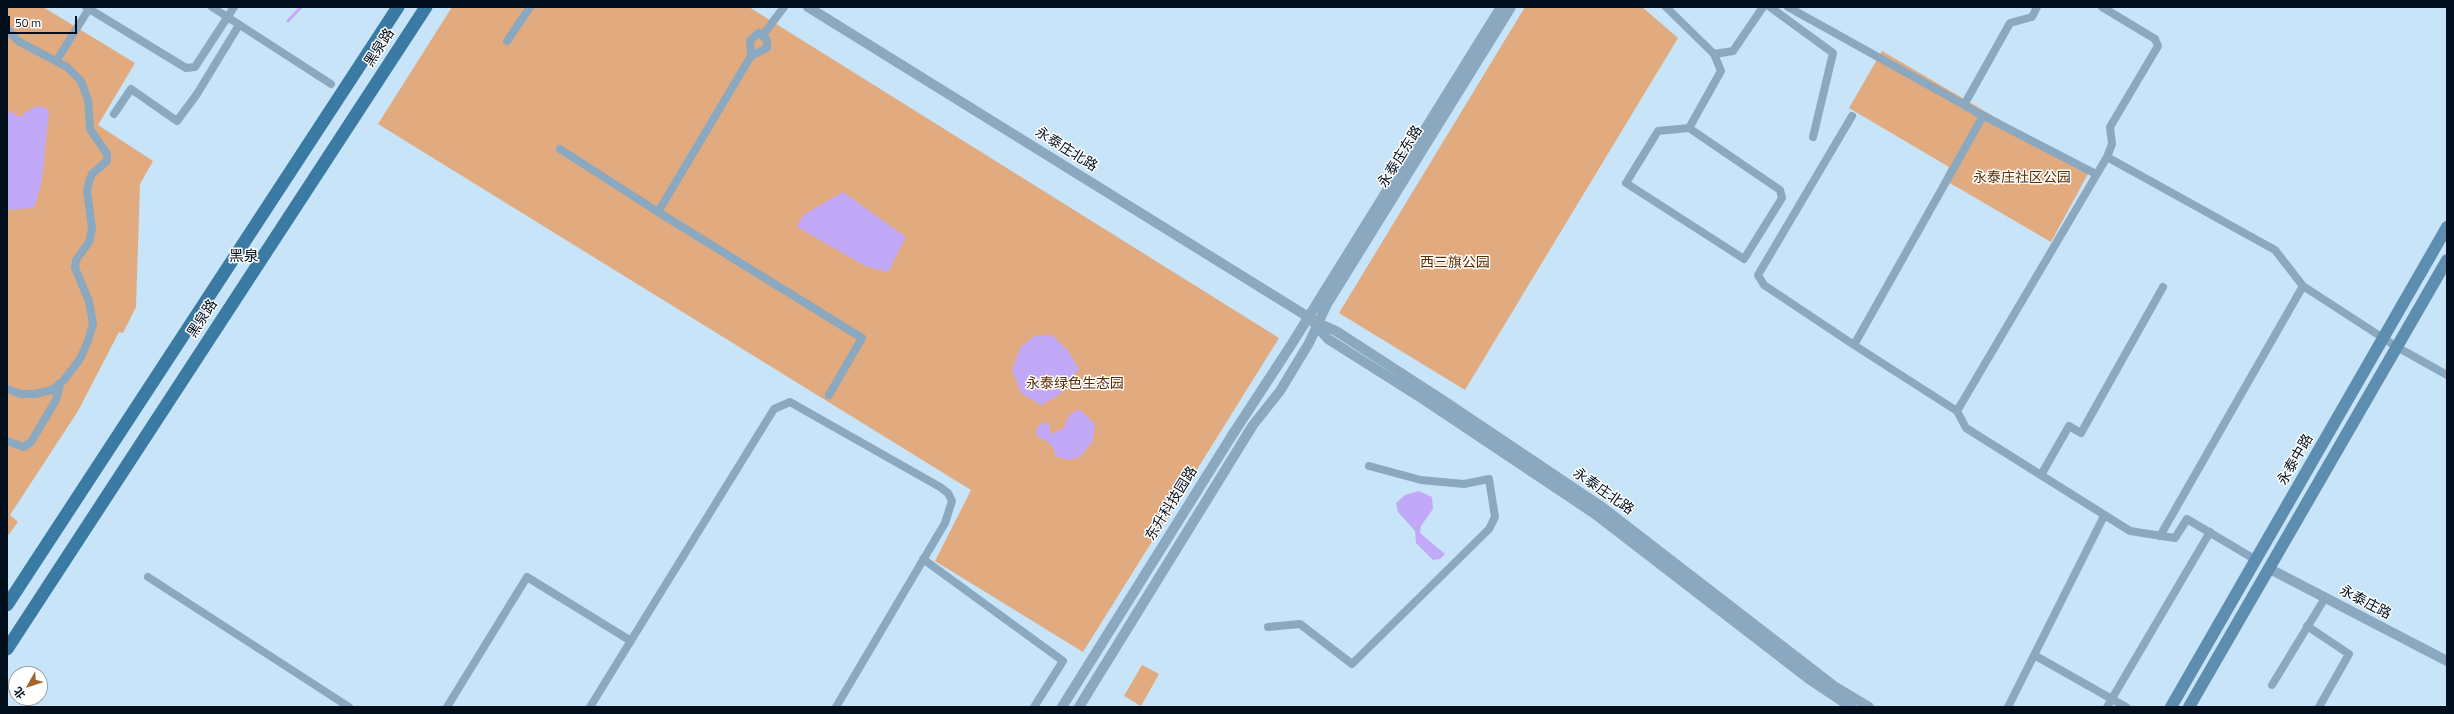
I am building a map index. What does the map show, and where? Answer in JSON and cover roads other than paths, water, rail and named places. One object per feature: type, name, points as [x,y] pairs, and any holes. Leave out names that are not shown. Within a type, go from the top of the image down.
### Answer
[{"type":"main road","name":"黑泉路","points":[[7,605],[398,7]]},
{"type":"main road","name":"黑泉路","points":[[7,649],[426,7]]},
{"type":"main road","name":"永泰中路","points":[[2171,707],[2447,227]]},
{"type":"main road","points":[[2189,707],[2447,260]]},
{"type":"street","points":[[212,7],[331,84]]},
{"type":"street","points":[[57,60],[88,8],[186,68],[195,67],[234,7]]},
{"type":"street","points":[[507,41],[530,7]]},
{"type":"street","points":[[763,35],[784,7]]},
{"type":"street","name":"永泰庄北路","points":[[808,7],[1308,317],[1317,325],[1328,339],[1423,399],[1595,514],[1809,679],[1851,707]]},
{"type":"street","name":"永泰庄东路","points":[[1308,317],[1501,7]]},
{"type":"street","name":"永泰庄东路","points":[[1317,325],[1326,304],[1511,7]]},
{"type":"street","points":[[1666,7],[1714,54],[1721,71],[1689,128]]},
{"type":"street","points":[[1714,54],[1733,51],[1763,7]]},
{"type":"street","points":[[1770,7],[1833,53],[1813,137]]},
{"type":"street","points":[[1788,7],[1983,116],[1854,345]]},
{"type":"street","points":[[1964,105],[2010,22],[2032,17],[2037,7]]},
{"type":"street","points":[[1957,411],[2107,157],[2112,144],[2110,127],[2158,46],[2155,38],[2102,7]]},
{"type":"street","points":[[114,114],[131,89],[177,120],[197,94],[239,25]]},
{"type":"street","points":[[7,29],[18,42],[57,60],[67,67],[81,81],[88,100],[90,129],[108,154],[107,161],[92,174],[89,182],[87,190],[92,229],[89,242],[76,260],[74,268],[89,301],[93,324],[88,341],[80,359],[60,384],[52,390],[35,394],[21,394],[7,389]]},
{"type":"street","points":[[658,212],[751,56],[767,48],[767,40],[763,35],[755,34],[750,40],[751,56]]},
{"type":"street","points":[[1964,105],[2096,174]]},
{"type":"street","points":[[1852,116],[1758,275],[1764,285],[1957,411],[1966,428],[2130,531],[2175,538],[2187,519],[2256,560]]},
{"type":"street","points":[[1689,128],[1780,190],[1782,198],[1744,259],[1626,183],[1658,131],[1689,128]]},
{"type":"street","points":[[560,149],[658,212],[862,338],[829,395]]},
{"type":"street","points":[[2107,157],[2275,250],[2303,286],[2397,347],[2447,375]]},
{"type":"street","points":[[2160,536],[2303,286]]},
{"type":"street","points":[[2040,475],[2069,426],[2081,433],[2163,287]]},
{"type":"street","name":"东升科技园路","points":[[1062,707],[1308,317]]},
{"type":"street","name":"永泰庄北路","points":[[1317,325],[1336,331],[1602,507],[1834,686],[1869,707]]},
{"type":"street","name":"东升科技园路","points":[[1079,707],[1253,425],[1280,391],[1309,343],[1317,325]]},
{"type":"street","points":[[7,440],[24,446],[31,442],[56,400],[60,384]]},
{"type":"street","points":[[590,707],[774,409],[790,402],[948,493],[952,501],[950,511],[924,559],[836,707]]},
{"type":"street","points":[[1268,627],[1300,624],[1352,664],[1489,529],[1495,517],[1489,479],[1464,484],[1421,480],[1369,466]]},
{"type":"street","points":[[2008,707],[2104,516]]},
{"type":"street","points":[[2107,707],[2210,532]]},
{"type":"street","points":[[924,559],[1063,661],[1034,707]]},
{"type":"street","name":"永泰庄路","points":[[2270,569],[2447,661]]},
{"type":"street","points":[[148,577],[349,707]]},
{"type":"street","points":[[447,707],[527,577],[631,641]]},
{"type":"street","points":[[2272,685],[2325,598]]},
{"type":"street","points":[[2307,626],[2350,654],[2320,707]]},
{"type":"street","points":[[2034,655],[2126,707]]},
{"type":"waterway","points":[[288,21],[301,7]]},
{"type":"district","name":"黑泉","points":[[244,257]]},
{"type":"park label","name":"永泰庄社区公园","points":[[2022,179]]},
{"type":"park label","name":"西三旗公园","points":[[1455,264]]},
{"type":"park label","name":"永泰绿色生态园","points":[[1075,385]]}]
